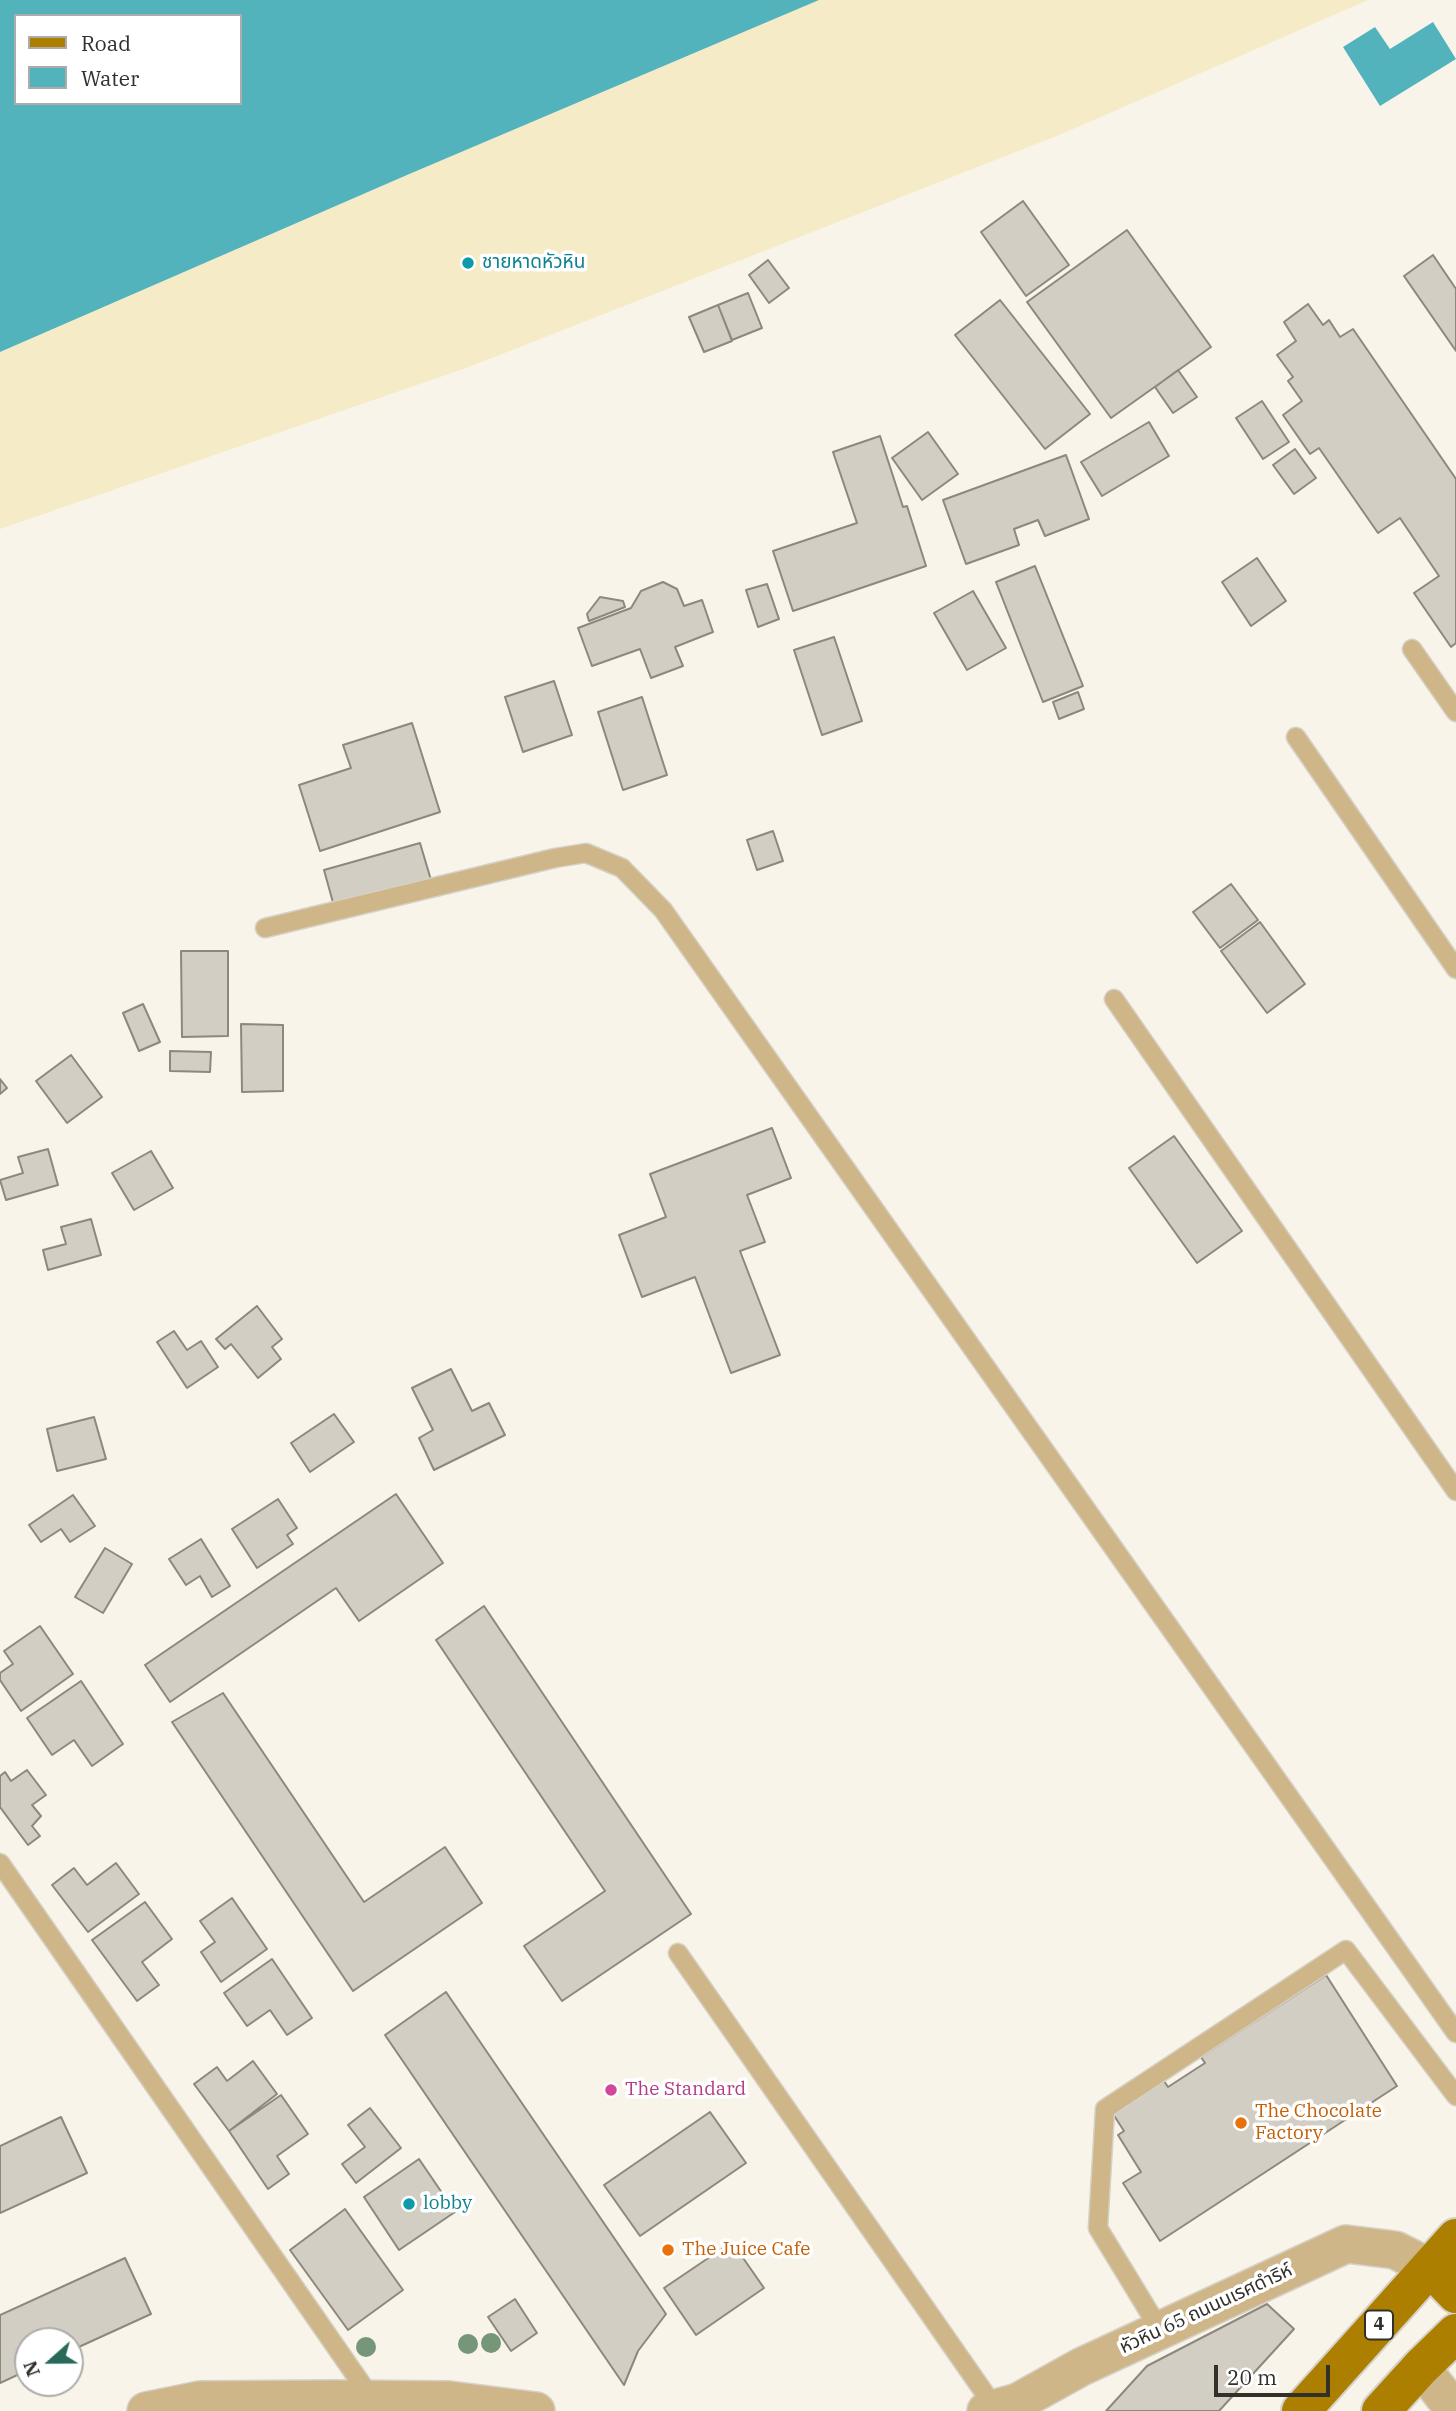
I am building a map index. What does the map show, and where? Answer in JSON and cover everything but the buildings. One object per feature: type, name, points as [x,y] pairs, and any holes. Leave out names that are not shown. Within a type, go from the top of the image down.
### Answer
[{"type":"main road","name":"4","points":[[1301,2411],[1443,2281],[1456,2238]]},
{"type":"main road","points":[[1381,2411],[1456,2333]]},
{"type":"street","name":"หัวหิน 65 ถนนนเรศดำริห์","points":[[991,2410],[1018,2402],[1081,2367],[1346,2244],[1395,2250],[1443,2281]]},
{"type":"street","points":[[1421,2367],[1455,2411]]},
{"type":"street","points":[[146,2411],[200,2400],[372,2399],[449,2400],[536,2411]]},
{"type":"lane","points":[[1412,649],[1456,712]]},
{"type":"lane","points":[[1296,737],[1456,969]]},
{"type":"lane","points":[[265,928],[555,858],[586,853],[622,868],[663,910],[1456,2034]]},
{"type":"lane","points":[[1114,999],[1456,1491]]},
{"type":"lane","points":[[0,1863],[372,2399]]},
{"type":"lane","points":[[1160,2330],[1098,2228],[1105,2109],[1346,1950],[1456,2096]]},
{"type":"lane","points":[[678,1953],[991,2410]]},
{"type":"sand","name":"ชายหาดหัวหิน","points":[[819,0],[1368,0],[1064,133],[469,367],[0,529],[0,352]]},
{"type":"water","points":[[0,0],[819,0],[0,352]]},
{"type":"water","points":[[1433,22],[1456,59],[1380,106],[1343,47],[1375,27],[1390,49]]},
{"type":"place","name":"ชายหาดหัวหิน","points":[[468,263]]},
{"type":"place","name":"The Standard","points":[[611,2090]]},
{"type":"place","name":"The Chocolate Factory","points":[[1241,2123]]},
{"type":"place","name":"lobby","points":[[409,2204]]},
{"type":"place","name":"The Juice Cafe","points":[[668,2250]]}]
